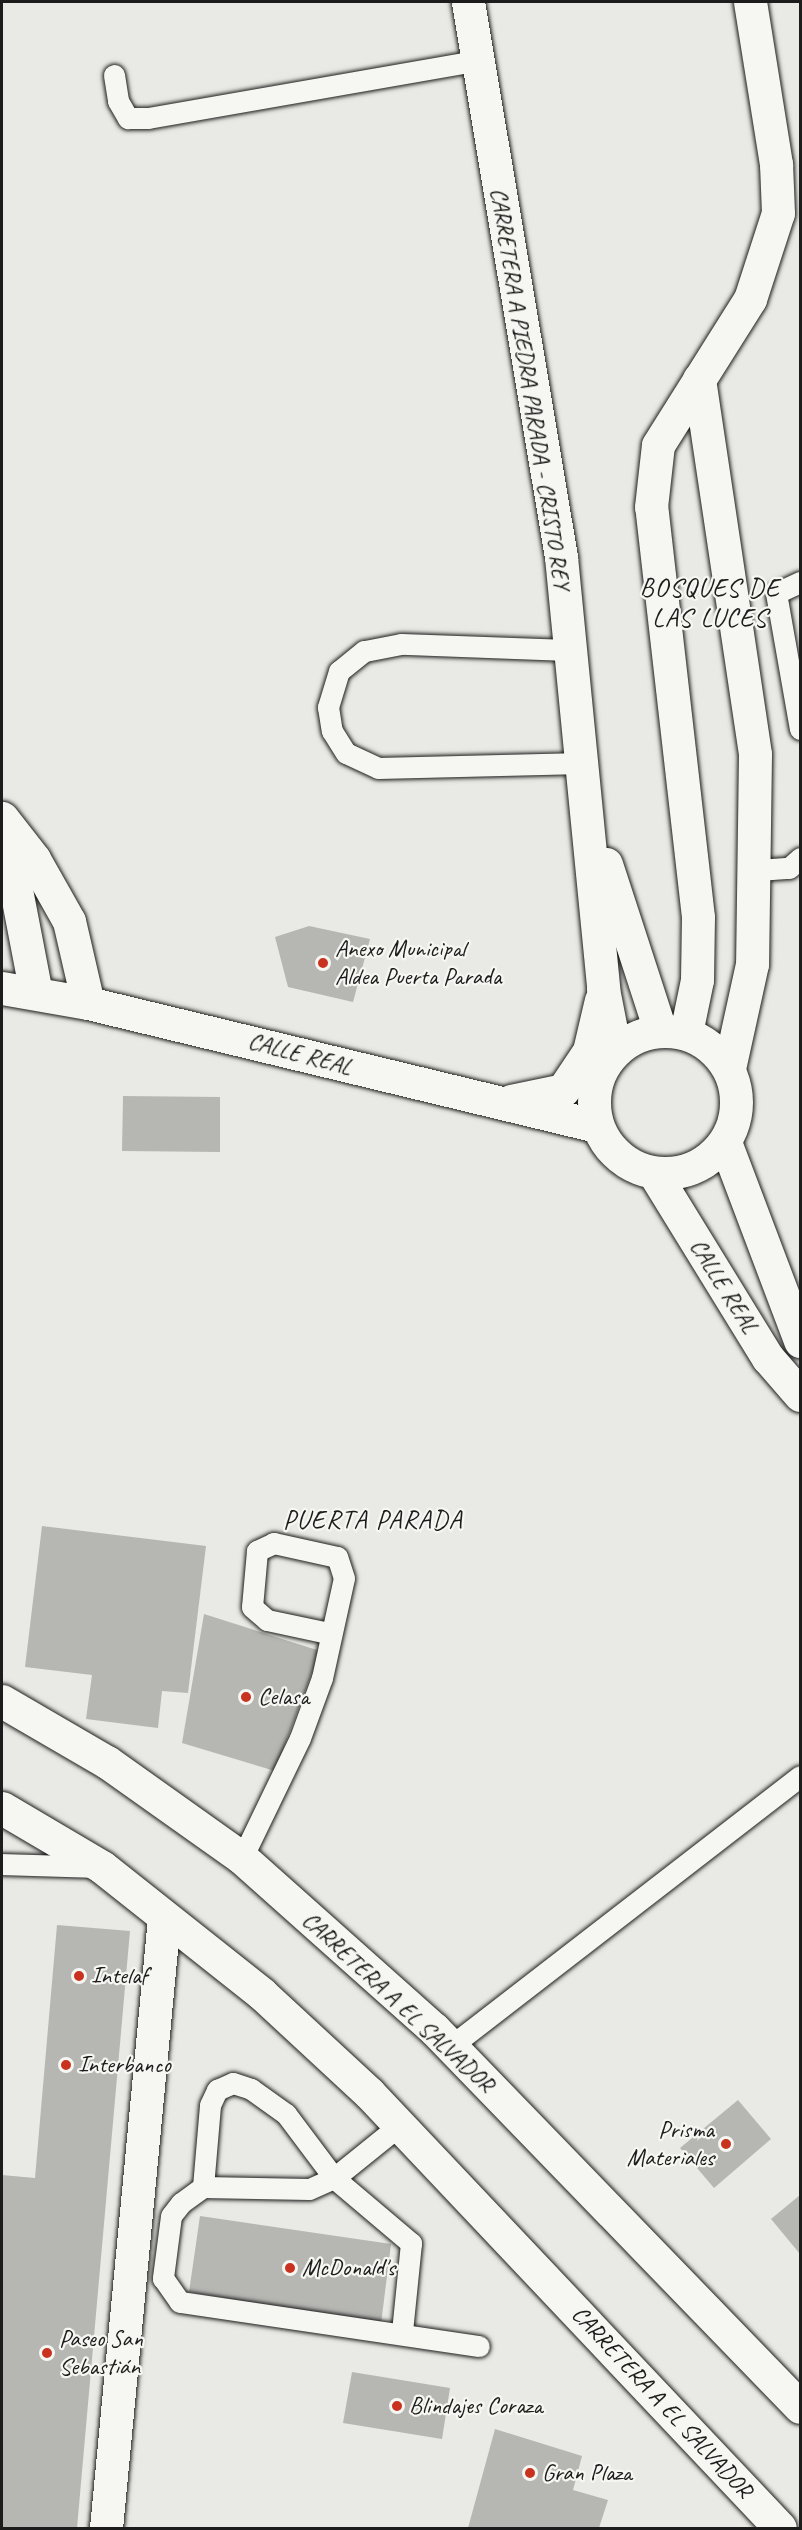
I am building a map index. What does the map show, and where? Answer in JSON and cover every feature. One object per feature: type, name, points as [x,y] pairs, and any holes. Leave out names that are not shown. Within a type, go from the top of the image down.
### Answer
[{"type":"main road","name":"CARRETERA A PIEDRA PARADA - CRISTO REY","points":[[468,2],[476,61],[561,557],[568,650],[590,814],[603,989],[615,1050]]},
{"type":"main road","points":[[673,1032],[697,980],[698,917],[651,507],[658,445],[750,299],[768,256],[788,162],[750,2]]},
{"type":"main road","points":[[699,379],[755,754],[758,870],[752,964],[729,1069],[736,1106],[725,1142],[694,1167],[654,1173],[619,1157],[597,1126],[595,1086],[615,1050],[636,1036],[673,1032],[716,1051],[729,1069]]},
{"type":"main road","name":"CARRETERA A PIEDRA PARADA - CRISTO REY","points":[[590,814],[673,1032]]},
{"type":"main road","points":[[2,819],[36,993]]},
{"type":"main road","points":[[2,819],[34,859],[69,921],[88,1003]]},
{"type":"main road","name":"CALLE REAL","points":[[2,988],[88,1003],[597,1126]]},
{"type":"main road","points":[[499,1103],[562,1090],[588,1051],[603,989]]},
{"type":"main road","name":"CALLE REAL","points":[[725,1142],[801,1341]]},
{"type":"main road","name":"CALLE REAL","points":[[654,1173],[768,1358],[801,1395]]},
{"type":"main road","name":"CARRETERA A EL SALVADOR","points":[[2,1701],[107,1762],[242,1858],[452,2046],[801,2407]]},
{"type":"main road","name":"CARRETERA A EL SALVADOR","points":[[2,1808],[102,1867],[262,1994],[401,2124],[780,2529]]},
{"type":"main road","points":[[106,2529],[164,1918]]},
{"type":"lane","points":[[114,75],[118,101],[128,117],[148,118],[476,61]]},
{"type":"lane","points":[[801,582],[776,593],[776,610],[801,729]]},
{"type":"lane","points":[[568,650],[401,645],[364,651],[339,671],[328,707],[332,731],[346,753],[378,768],[583,763]]},
{"type":"lane","points":[[758,870],[789,868],[801,858]]},
{"type":"lane","points":[[242,1858],[300,1738],[322,1678],[328,1633],[344,1564],[337,1557],[274,1543],[256,1551],[252,1607],[267,1620],[328,1633]]},
{"type":"lane","points":[[452,2046],[801,1776]]},
{"type":"lane","points":[[2,1864],[102,1867]]},
{"type":"lane","points":[[402,2332],[411,2243],[334,2178],[286,2114],[251,2088],[233,2083],[217,2090],[210,2105],[203,2187],[171,2216],[163,2278],[180,2302],[402,2332],[479,2346]]},
{"type":"lane","points":[[203,2187],[309,2189],[334,2178],[401,2124]]},
{"type":"building","name":"Anexo Municipal Aldea Puerta Parada","points":[[309,926],[370,939],[353,1002],[288,987],[275,937]]},
{"type":"building","points":[[123,1096],[220,1097],[220,1152],[122,1151]]},
{"type":"building","points":[[42,1526],[206,1546],[188,1693],[162,1691],[158,1728],[86,1719],[92,1675],[25,1667]]},
{"type":"building","name":"Celasa","points":[[204,1614],[320,1651],[275,1771],[182,1743]]},
{"type":"building","name":"Paseo San Sebastián","points":[[57,1925],[130,1931],[77,2528],[2,2528],[2,2175],[35,2178]]},
{"type":"building","name":"Prisma Materiales","points":[[738,2100],[771,2139],[714,2188],[680,2148]]},
{"type":"building","points":[[800,2195],[800,2254],[771,2219]]},
{"type":"building","name":"McDonald's","points":[[200,2216],[391,2244],[381,2324],[189,2292]]},
{"type":"building","name":"Blindajes Coraza","points":[[352,2372],[450,2388],[442,2439],[343,2423]]},
{"type":"building","name":"Gran Plaza","points":[[495,2429],[582,2456],[573,2490],[608,2500],[599,2528],[468,2528]]},
{"type":"place","name":"Anexo Municipal Aldea Puerta Parada","points":[[323,963]]},
{"type":"place","name":"Celasa","points":[[246,1697]]},
{"type":"place","name":"Intelaf","points":[[79,1976]]},
{"type":"place","name":"Interbanco","points":[[66,2065]]},
{"type":"place","name":"Prisma Materiales","points":[[726,2144]]},
{"type":"place","name":"McDonald's","points":[[290,2268]]},
{"type":"place","name":"Paseo San Sebastián","points":[[47,2353]]},
{"type":"place","name":"Blindajes Coraza","points":[[397,2406]]},
{"type":"place","name":"Gran Plaza","points":[[530,2473]]},
{"type":"district","name":"BOSQUES DE LAS LUCES","points":[[710,603]]},
{"type":"district","name":"PUERTA PARADA","points":[[373,1520]]}]
